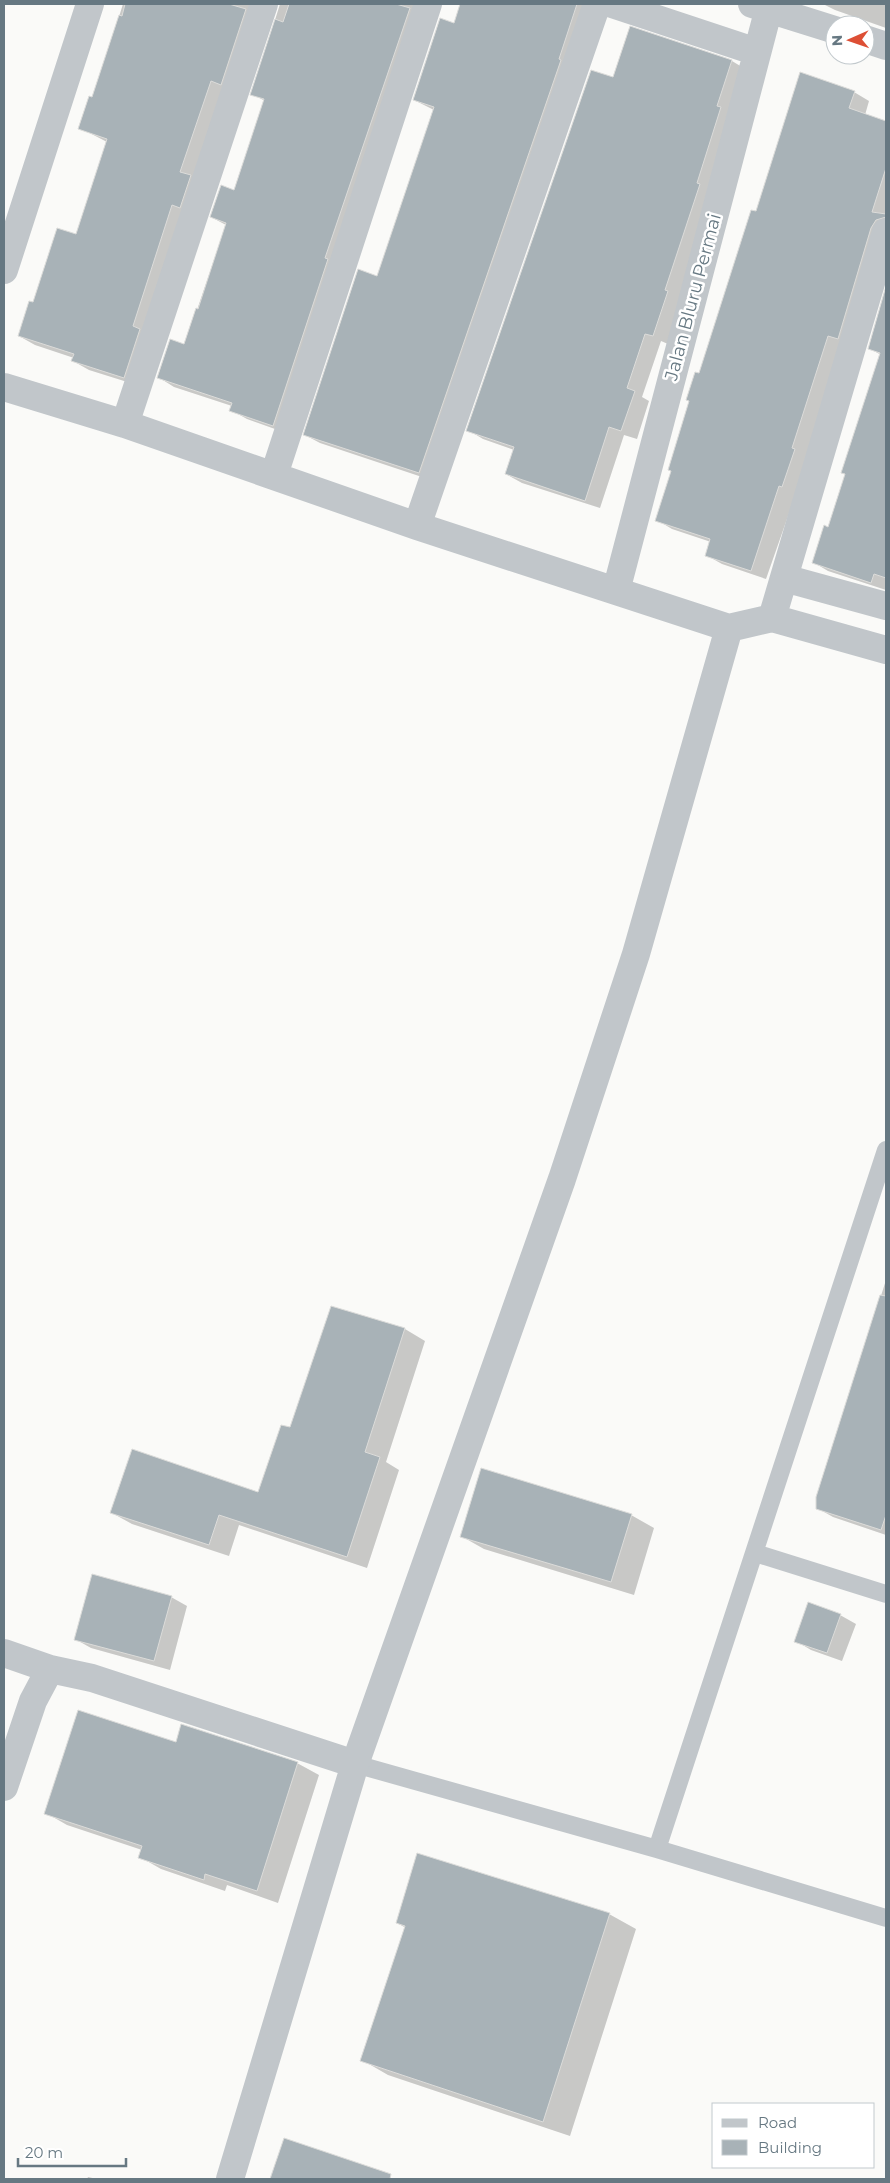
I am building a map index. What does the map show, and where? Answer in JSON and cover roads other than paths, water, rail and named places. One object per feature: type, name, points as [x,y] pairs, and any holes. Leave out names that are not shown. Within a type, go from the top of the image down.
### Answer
[{"type":"street","points":[[4,270],[90,4]]},
{"type":"street","points":[[126,424],[264,4]]},
{"type":"street","points":[[274,475],[428,4]]},
{"type":"street","points":[[417,526],[597,4]]},
{"type":"street","points":[[612,4],[757,52]]},
{"type":"street","points":[[764,5],[825,26]]},
{"type":"street","name":"Jalan Bluru Permai","points":[[616,591],[757,52],[764,5]]},
{"type":"street","points":[[772,618],[886,232]]},
{"type":"street","points":[[4,387],[126,424],[417,526],[729,628],[772,618],[886,650]]},
{"type":"street","points":[[784,578],[886,606]]},
{"type":"street","points":[[230,2179],[354,1764],[562,1179],[636,954],[729,628]]},
{"type":"street","points":[[4,1653],[50,1669],[92,1678],[354,1764]]},
{"type":"street","points":[[4,1787],[33,1701],[50,1669]]},
{"type":"lane","points":[[657,1849],[886,1150]]},
{"type":"lane","points":[[755,1553],[886,1594]]},
{"type":"lane","points":[[354,1764],[657,1849],[886,1918]]}]
